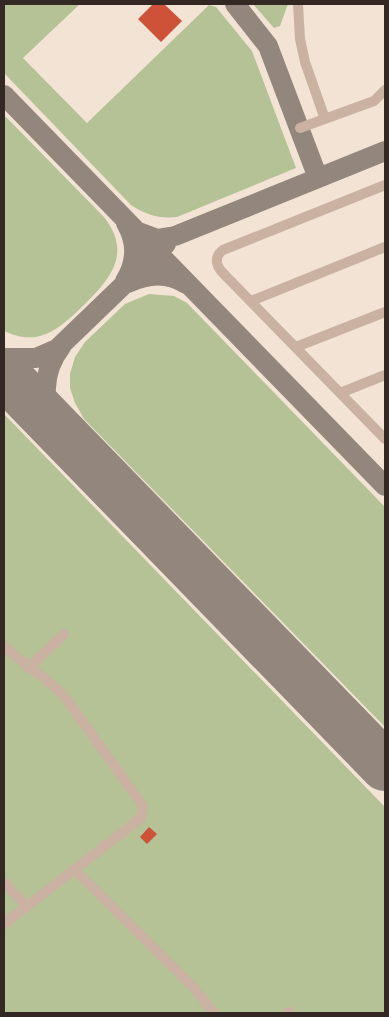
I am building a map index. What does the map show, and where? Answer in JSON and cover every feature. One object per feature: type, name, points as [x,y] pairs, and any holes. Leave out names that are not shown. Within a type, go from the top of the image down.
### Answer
[{"type":"lane","points":[[298,4],[300,39],[305,62],[325,119]]},
{"type":"lane","points":[[300,128],[374,102],[385,90]]},
{"type":"lane","points":[[385,185],[219,253],[217,259],[218,267],[385,439]]},
{"type":"lane","points":[[251,301],[385,247]]},
{"type":"lane","points":[[296,347],[385,312]]},
{"type":"lane","points":[[340,393],[385,375]]},
{"type":"lane","points":[[28,668],[64,634]]},
{"type":"lane","points":[[4,646],[28,668],[56,687],[66,697],[143,806],[140,818],[4,924]]},
{"type":"lane","points":[[75,870],[193,987],[214,1013]]},
{"type":"lane","points":[[4,882],[27,907]]},
{"type":"green space","points":[[4,4],[80,4],[23,58],[87,123],[209,5],[216,7],[252,51],[296,168],[177,217],[158,217],[147,214],[131,205],[4,73]]},
{"type":"green space","points":[[253,4],[288,4],[280,26],[274,28]]},
{"type":"green space","points":[[4,115],[104,217],[112,230],[116,242],[115,264],[103,284],[67,321],[49,333],[39,336],[17,336],[4,331]]},
{"type":"green space","points":[[149,294],[174,296],[187,303],[385,507],[385,727],[84,419],[75,403],[70,388],[70,374],[75,357],[85,342],[125,304]]},
{"type":"green space","points":[[4,414],[385,807],[385,1013],[4,1013]]},
{"type":"building","points":[[153,4],[164,4],[182,21],[161,42],[138,19]]},
{"type":"building","points":[[149,827],[157,834],[147,844],[140,837]]},
{"type":"taxiway","points":[[235,4],[268,46],[318,178]]},
{"type":"taxiway","points":[[4,95],[385,486]]},
{"type":"taxiway","points":[[138,232],[157,239],[175,236],[385,151]]},
{"type":"taxiway","points":[[125,281],[132,267],[134,252],[132,237],[126,223]]},
{"type":"taxiway","points":[[4,358],[36,358],[57,349],[166,244]]},
{"type":"taxiway","points":[[128,283],[150,276],[165,276],[186,284]]},
{"type":"taxiway","points":[[60,432],[49,412],[46,389],[50,367],[61,347]]},
{"type":"runway","points":[[4,374],[385,766]]}]
